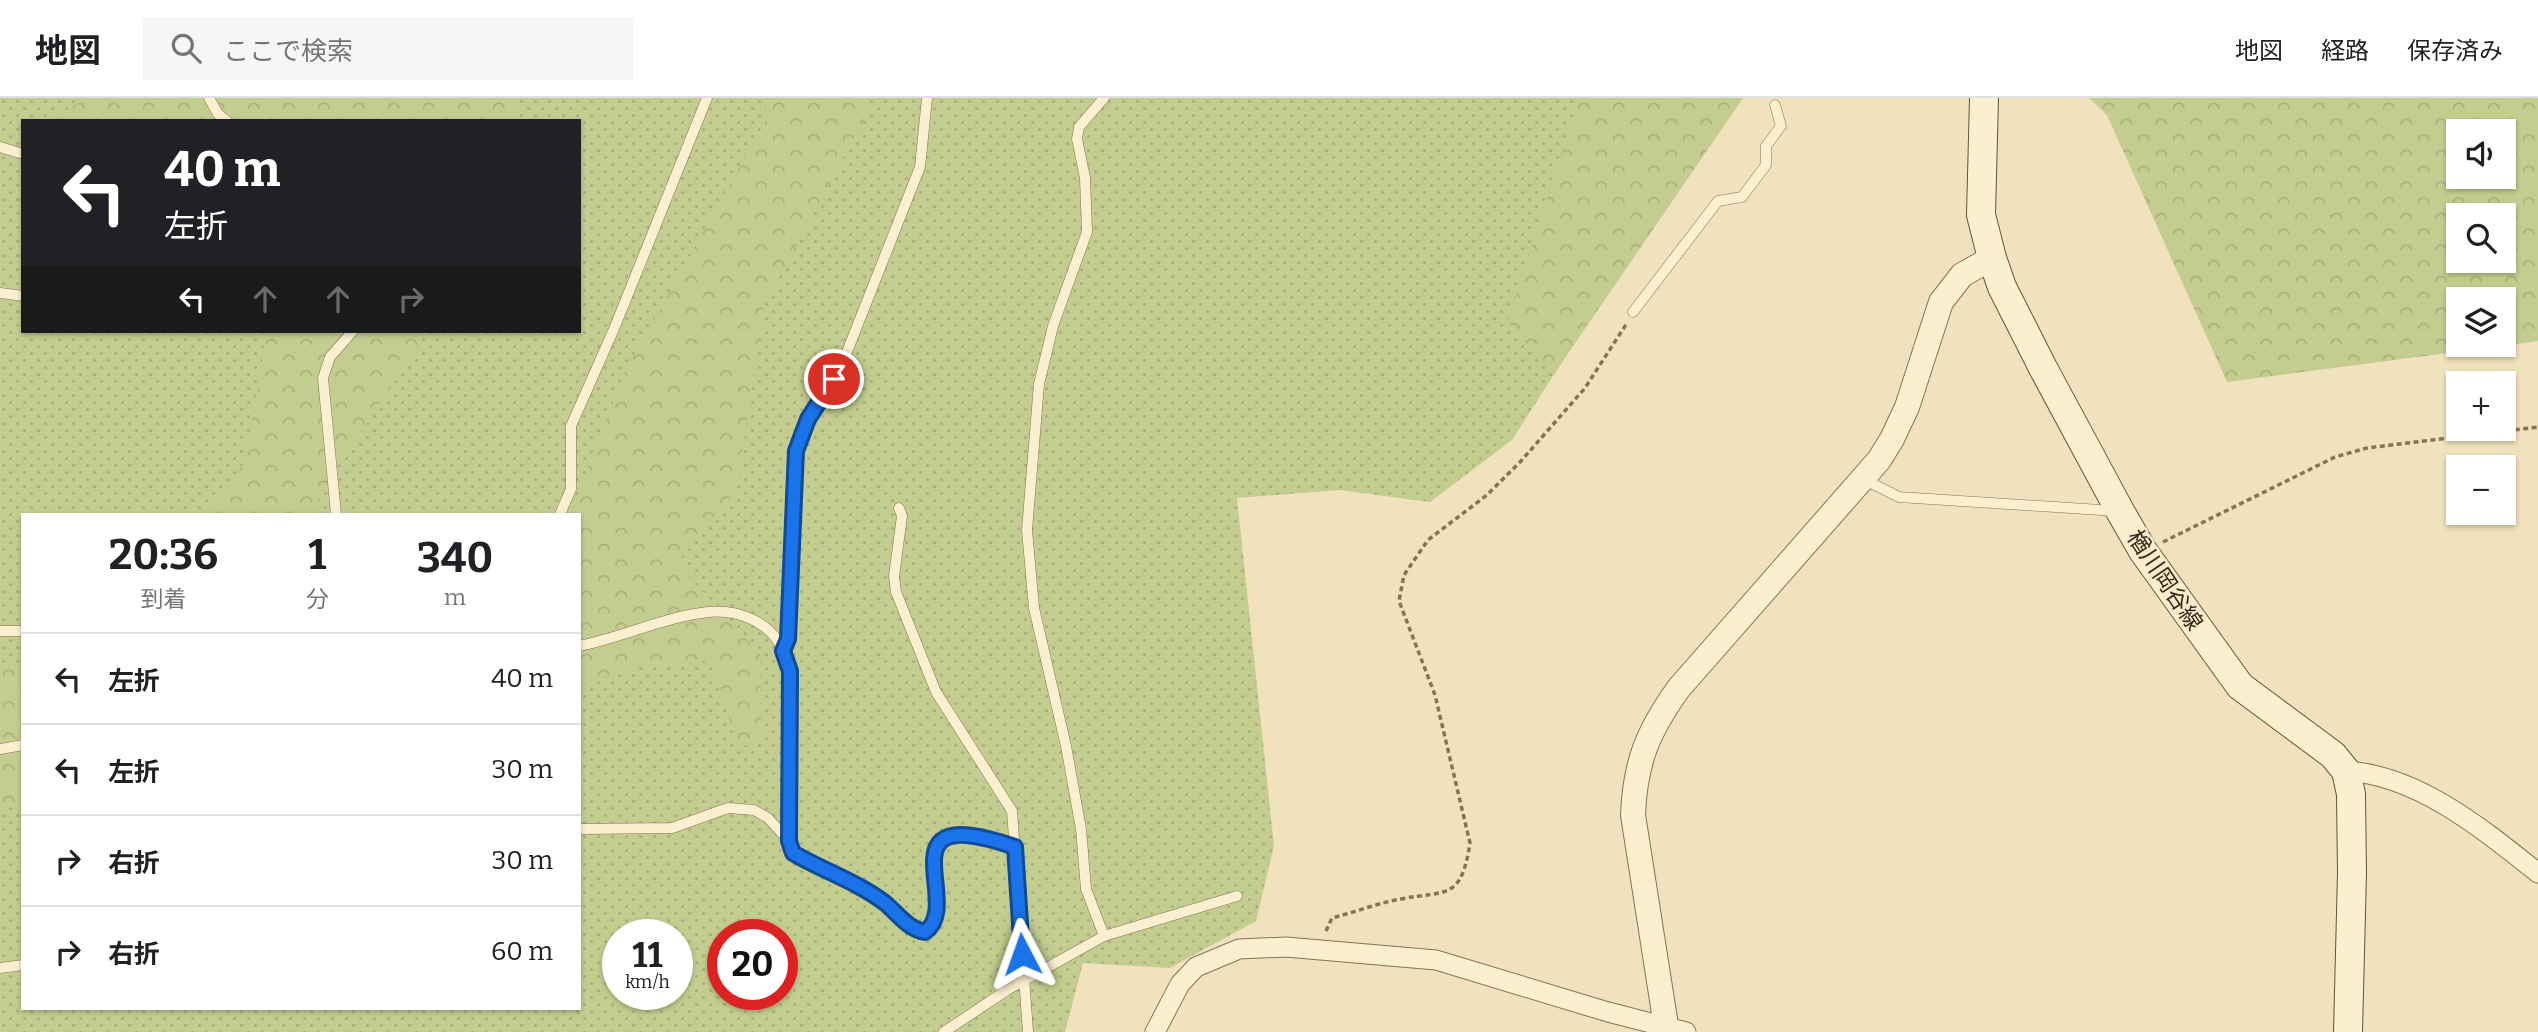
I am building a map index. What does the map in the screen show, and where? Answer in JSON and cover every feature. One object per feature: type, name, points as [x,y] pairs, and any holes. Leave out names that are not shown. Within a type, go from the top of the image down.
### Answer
[{"type":"main road","name":"楢川岡谷線","points":[[1984,98],[1981,215],[1992,258],[2002,287],[2120,512],[2143,551],[2240,686],[2333,755],[2346,771]]},
{"type":"main road","points":[[2346,771],[2351,794],[2352,873],[2348,1032]]},
{"type":"street","points":[[1155,1032],[1180,984],[1196,967],[1239,949],[1286,947],[1436,960],[1673,1030],[1633,816],[1634,783],[1643,751],[1657,719],[1679,688],[1863,478],[1892,439],[1907,407],[1941,302],[1962,275],[1992,258]]},
{"type":"street","points":[[2346,771],[2369,772],[2443,802],[2478,825],[2538,873]]},
{"type":"lane","points":[[209,98],[218,114],[224,119]]},
{"type":"lane","points":[[560,513],[572,489],[571,426],[614,329],[707,98]]},
{"type":"lane","points":[[783,651],[788,639],[796,451],[808,419],[843,362],[920,167],[927,98]]},
{"type":"lane","points":[[1104,98],[1079,127],[1077,139],[1085,178],[1087,232],[1053,326],[1039,384],[1027,530],[1034,608],[1066,746],[1081,829],[1086,889],[1104,936]]},
{"type":"lane","points":[[1633,312],[1718,201],[1742,197],[1766,165],[1766,146],[1781,126],[1775,105]]},
{"type":"lane","points":[[0,147],[21,153]]},
{"type":"lane","points":[[0,293],[21,296]]},
{"type":"lane","points":[[336,513],[323,378],[330,357],[351,333]]},
{"type":"lane","points":[[1863,478],[1899,498],[2120,512]]},
{"type":"lane","points":[[899,508],[902,516],[894,576],[896,592],[936,692],[1012,811],[1028,1032]]},
{"type":"lane","points":[[581,645],[708,612],[733,611],[757,622],[780,644],[790,671],[789,841],[793,853],[856,884],[885,903],[915,930],[925,932],[934,921],[936,886],[933,855],[939,844],[952,834],[979,834],[1015,847]]},
{"type":"lane","points":[[0,631],[21,631]]},
{"type":"lane","points":[[0,749],[21,745]]},
{"type":"lane","points":[[581,829],[672,828],[728,808],[754,810],[768,818],[789,841]]},
{"type":"lane","points":[[944,1032],[1024,981],[1104,936],[1237,896]]},
{"type":"lane","points":[[0,968],[21,965]]},
{"type":"path","points":[[1316,950],[1332,918],[1401,899],[1441,895],[1457,884],[1467,863],[1470,843],[1435,695],[1399,601],[1404,575],[1428,540],[1487,495],[1585,388],[1633,312]]},
{"type":"path","points":[[2143,551],[2335,457],[2367,449],[2538,427]]},
{"type":"green space","points":[[0,98],[1675,98],[1633,252],[1512,440],[1430,502],[1339,490],[1237,498],[1274,846],[1256,921],[1170,968],[1083,963],[1065,1032],[0,1032]]},
{"type":"green space","points":[[87,98],[519,98],[514,119],[51,119]]},
{"type":"green space","points":[[766,98],[868,98],[869,110],[764,305],[737,488],[677,563],[760,654],[761,740],[738,748],[712,660],[631,668],[581,684],[581,513],[570,513],[624,373],[766,120]]},
{"type":"green space","points":[[1580,98],[1743,98],[1554,374],[1507,322]]},
{"type":"green space","points":[[2089,98],[2538,98],[2538,341],[2516,344],[2516,287],[2446,287],[2446,353],[2227,382],[2107,115]]},
{"type":"green space","points":[[268,333],[427,333],[318,497],[322,513],[209,513],[244,463]]},
{"type":"green space","points":[[21,665],[21,807],[0,808],[0,666]]},
{"type":"route","points":[[834,379],[808,419],[796,451],[788,639],[783,651],[790,671],[789,841],[793,853],[856,884],[885,903],[915,930],[925,932],[934,921],[936,886],[933,855],[939,844],[952,834],[979,834],[1015,847],[1022,954]]}]
